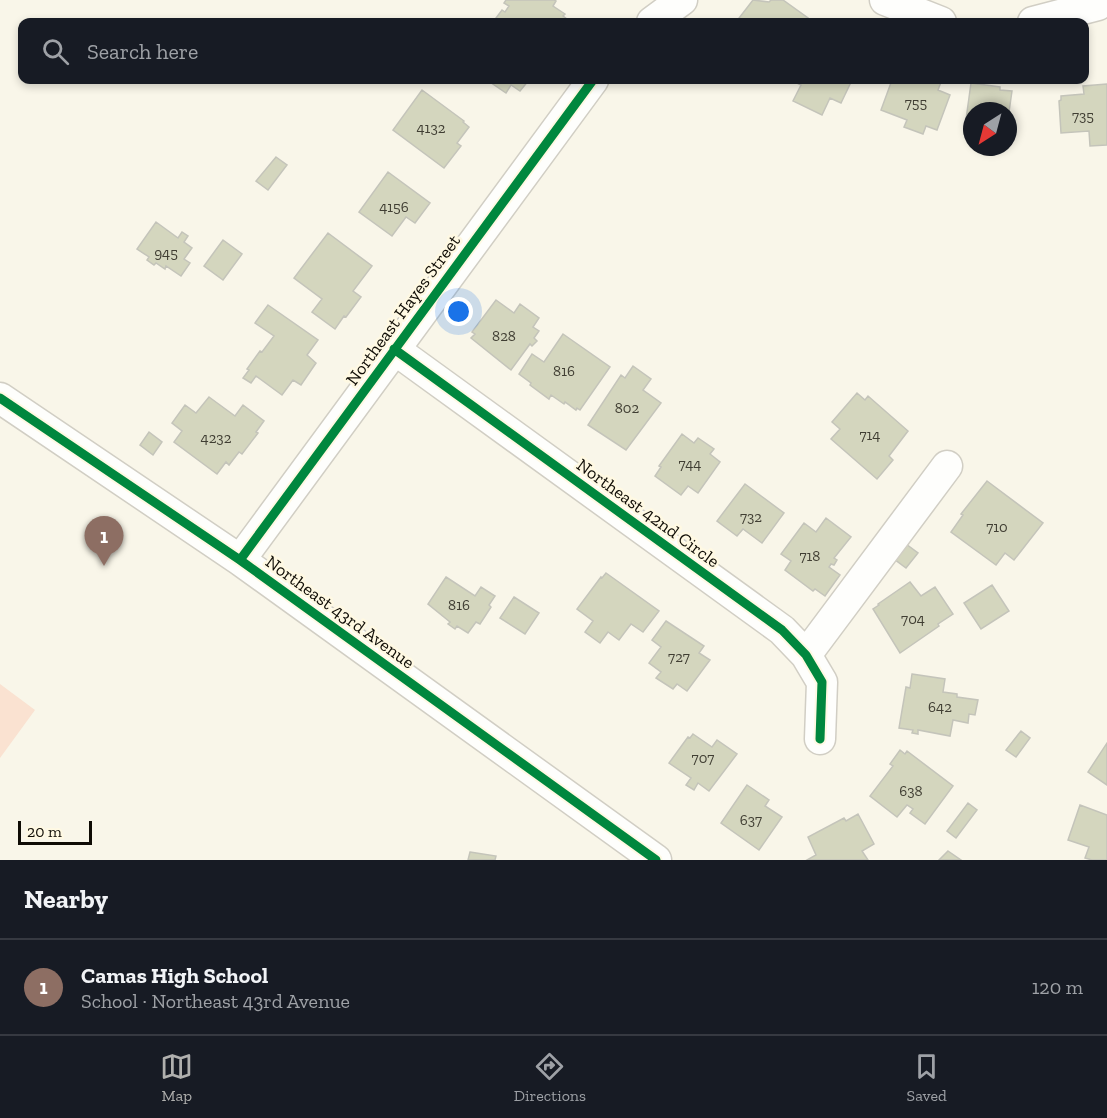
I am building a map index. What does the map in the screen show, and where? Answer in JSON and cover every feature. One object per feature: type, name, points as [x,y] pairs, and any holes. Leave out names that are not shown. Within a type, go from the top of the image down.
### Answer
[{"type":"street","points":[[885,0],[931,18]]},
{"type":"street","points":[[1048,18],[1098,5]]},
{"type":"street","name":"Northeast Hayes Street","points":[[240,560],[590,84]]},
{"type":"street","name":"Northeast 42nd Circle","points":[[394,349],[782,630],[806,655],[822,682],[820,739]]},
{"type":"street","name":"Northeast 43rd Avenue","points":[[0,398],[240,560],[656,860]]},
{"type":"street","points":[[806,655],[947,466]]},
{"type":"shaded area","points":[[0,684],[35,710],[0,758]]},
{"type":"building","points":[[506,0],[554,0],[556,1],[553,6],[565,14],[563,16],[566,18],[496,18],[502,10],[505,12],[509,6],[504,3]]},
{"type":"building","points":[[753,0],[769,2],[783,0],[808,18],[739,18]]},
{"type":"building","points":[[493,84],[526,84],[520,91],[511,85],[506,93]]},
{"type":"building","points":[[799,84],[850,84],[841,103],[830,98],[822,115],[793,101],[801,85]]},
{"type":"building","points":[[891,84],[940,84],[938,90],[950,95],[937,130],[926,126],[923,134],[904,127],[907,120],[881,110]]},
{"type":"building","points":[[971,84],[1000,87],[1000,90],[1012,91],[1010,102],[968,102]]},
{"type":"building","points":[[1107,84],[1107,145],[1090,146],[1089,131],[1061,133],[1059,101],[1061,96],[1084,94],[1083,86]]},
{"type":"building","points":[[422,90],[469,127],[457,143],[461,146],[444,168],[393,130]]},
{"type":"building","points":[[276,157],[287,165],[268,190],[256,181]]},
{"type":"building","points":[[388,172],[430,203],[415,223],[406,217],[392,236],[359,212]]},
{"type":"building","points":[[156,222],[178,238],[182,232],[188,236],[184,242],[192,248],[184,259],[190,263],[181,276],[166,266],[165,269],[156,263],[154,265],[147,260],[149,257],[137,249]]},
{"type":"building","points":[[328,233],[372,266],[353,291],[361,297],[335,329],[312,312],[322,299],[294,278]]},
{"type":"building","points":[[223,240],[242,254],[223,280],[204,266]]},
{"type":"building","points":[[496,300],[514,313],[520,304],[539,318],[533,327],[539,331],[534,338],[537,341],[532,346],[530,344],[511,370],[471,338],[475,334],[472,332]]},
{"type":"building","points":[[268,305],[318,340],[307,355],[316,363],[301,385],[293,380],[282,395],[256,376],[251,383],[243,378],[260,351],[262,352],[274,336],[255,323]]},
{"type":"building","points":[[563,334],[610,367],[580,410],[577,408],[576,410],[565,402],[564,404],[551,395],[549,399],[519,374],[532,354],[544,362]]},
{"type":"building","points":[[633,366],[651,379],[643,390],[661,403],[626,450],[588,425],[621,375],[625,378]]},
{"type":"building","points":[[857,393],[865,400],[868,396],[908,431],[889,456],[893,460],[877,479],[831,439],[840,429],[832,422]]},
{"type":"building","points":[[209,397],[235,416],[243,405],[264,421],[242,454],[239,452],[229,465],[226,462],[217,474],[174,442],[182,431],[172,423],[185,405],[196,413]]},
{"type":"building","points":[[149,432],[162,442],[153,455],[140,445]]},
{"type":"building","points":[[682,434],[694,443],[698,438],[714,449],[710,454],[720,462],[698,493],[688,486],[681,495],[655,476],[661,467],[659,466]]},
{"type":"building","points":[[987,481],[1043,523],[1014,560],[1005,553],[996,565],[951,532],[963,515],[961,514]]},
{"type":"building","points":[[745,484],[784,513],[762,543],[743,529],[737,536],[717,521]]},
{"type":"building","points":[[826,518],[851,537],[834,558],[837,560],[834,565],[831,564],[829,567],[840,575],[825,596],[815,589],[813,591],[785,570],[791,561],[781,554],[804,523],[816,532]]},
{"type":"building","points":[[906,544],[918,553],[906,568],[894,559]]},
{"type":"building","points":[[606,573],[659,611],[643,632],[631,624],[619,640],[608,632],[600,643],[585,632],[593,621],[577,609]]},
{"type":"building","points":[[446,577],[475,596],[481,587],[495,596],[480,624],[476,622],[468,633],[457,626],[455,629],[448,624],[450,622],[428,604]]},
{"type":"building","points":[[910,582],[921,596],[935,587],[953,614],[900,653],[873,609]]},
{"type":"building","points":[[992,585],[1009,611],[981,629],[964,603]]},
{"type":"building","points":[[514,597],[539,613],[525,634],[500,618]]},
{"type":"building","points":[[666,621],[704,646],[699,653],[710,660],[687,691],[677,684],[673,689],[656,678],[661,672],[649,663],[661,647],[652,640]]},
{"type":"building","points":[[912,674],[945,679],[943,692],[978,700],[975,715],[969,714],[968,723],[953,720],[950,736],[918,730],[918,734],[912,733],[913,730],[899,728],[906,687],[910,688]]},
{"type":"building","points":[[1021,731],[1030,738],[1016,757],[1006,750]]},
{"type":"building","points":[[693,734],[712,747],[717,740],[737,754],[709,791],[698,783],[694,790],[686,785],[691,778],[669,763],[688,737],[690,738]]},
{"type":"building","points":[[1107,743],[1107,785],[1088,772]]},
{"type":"building","points":[[900,750],[905,754],[907,751],[953,786],[925,824],[910,813],[913,809],[907,805],[897,817],[870,796],[893,766],[890,764]]},
{"type":"building","points":[[747,785],[769,800],[765,806],[782,817],[759,850],[721,823]]},
{"type":"building","points":[[968,803],[977,810],[956,838],[947,831]]},
{"type":"building","points":[[1080,805],[1107,815],[1107,860],[1085,858],[1089,847],[1068,840]]},
{"type":"building","points":[[858,814],[874,844],[862,851],[868,860],[807,860],[816,855],[808,837],[844,818],[846,821]]},
{"type":"building","points":[[948,851],[961,860],[939,860]]},
{"type":"building","points":[[470,852],[496,856],[495,860],[468,860]]},
{"type":"cycle path","points":[[240,560],[590,84]]},
{"type":"cycle path","points":[[394,349],[782,630],[806,655],[822,682],[820,739]]},
{"type":"cycle path","points":[[0,398],[240,560],[656,860]]},
{"type":"place","name":"Camas High School","points":[[104,566]]}]
